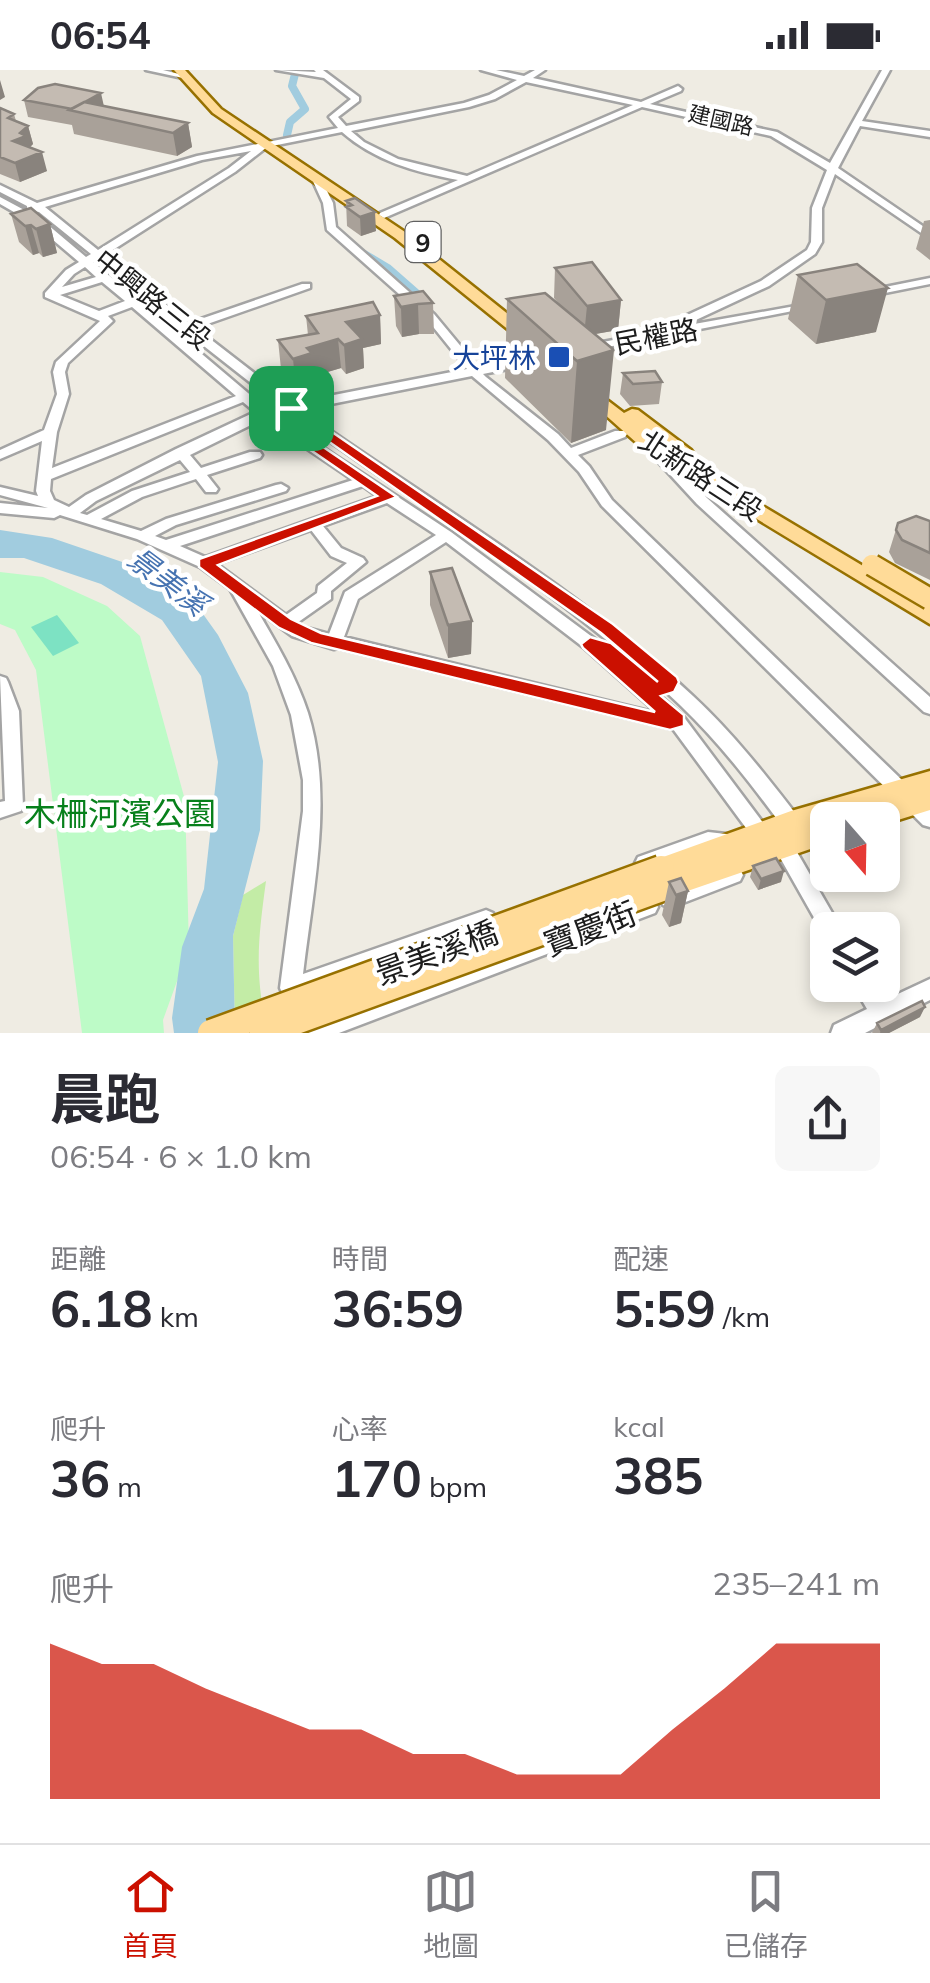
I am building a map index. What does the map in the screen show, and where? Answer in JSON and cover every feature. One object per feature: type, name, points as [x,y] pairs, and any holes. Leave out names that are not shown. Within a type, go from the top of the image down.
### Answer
[{"type":"main road","name":"9","points":[[184,72],[217,111],[384,215],[483,285],[537,347]]},
{"type":"main road","name":"9","points":[[271,143],[458,277],[537,347]]},
{"type":"main road","name":"北新路三段","points":[[724,486],[579,376],[654,449],[866,569]]},
{"type":"main road","points":[[866,569],[930,600]]},
{"type":"main road","points":[[866,569],[930,616]]},
{"type":"main road","name":"寶慶街","points":[[666,877],[778,840],[919,803],[930,782]]},
{"type":"main road","name":"景美溪橋","points":[[211,1033],[666,877]]},
{"type":"main road","name":"景美溪橋","points":[[263,1033],[666,877]]},
{"type":"street","points":[[150,70],[184,72]]},
{"type":"street","name":"建國路","points":[[486,70],[765,130],[834,168],[930,236]]},
{"type":"street","points":[[23,211],[152,170],[466,105],[492,97],[541,70]]},
{"type":"street","points":[[658,335],[740,295],[812,251],[818,238],[816,212],[855,123],[886,70]]},
{"type":"street","points":[[285,71],[321,73],[356,98],[333,117],[342,129],[380,155],[410,168],[471,180]]},
{"type":"street","points":[[384,215],[678,89]]},
{"type":"street","points":[[855,123],[930,134]]},
{"type":"street","points":[[49,296],[91,258],[271,143]]},
{"type":"street","points":[[317,178],[328,204],[331,228],[430,316],[476,371],[584,468],[608,503],[919,803]]},
{"type":"street","name":"中興路三段","points":[[0,191],[38,206],[106,277],[264,413],[446,535],[590,644],[677,720],[778,840]]},
{"type":"street","name":"中興路三段","points":[[0,191],[188,327],[291,408],[595,620],[670,682],[719,733],[778,840]]},
{"type":"street","points":[[49,296],[106,277]]},
{"type":"street","points":[[854,296],[930,281]]},
{"type":"street","points":[[170,333],[306,286]]},
{"type":"street","points":[[48,503],[44,476],[50,432],[64,394],[59,372],[62,362],[106,321],[49,296]]},
{"type":"street","points":[[99,316],[134,302]]},
{"type":"street","name":"民權路","points":[[576,351],[816,304]]},
{"type":"street","points":[[68,514],[91,498],[264,413],[476,371],[537,347]]},
{"type":"street","points":[[44,476],[244,396]]},
{"type":"street","points":[[0,455],[50,432]]},
{"type":"street","points":[[568,454],[620,434]]},
{"type":"street","points":[[654,449],[708,506],[930,707]]},
{"type":"street","points":[[181,452],[211,489]]},
{"type":"street","points":[[90,519],[137,494],[256,455]]},
{"type":"street","points":[[168,545],[365,481]]},
{"type":"street","points":[[708,506],[724,486]]},
{"type":"street","points":[[142,536],[171,522],[280,488]]},
{"type":"street","points":[[0,491],[48,503],[68,514]]},
{"type":"street","points":[[205,563],[389,497]]},
{"type":"street","points":[[0,508],[68,514],[168,545],[205,563],[285,624],[334,642],[497,678],[670,723],[677,720]]},
{"type":"street","points":[[285,624],[326,596],[323,590],[358,562],[336,552],[315,526]]},
{"type":"street","points":[[334,642],[351,596],[446,535]]},
{"type":"street","points":[[235,585],[281,666],[300,715],[312,780],[312,812],[292,988],[310,1033]]},
{"type":"street","points":[[590,644],[604,648],[654,690],[670,682]]},
{"type":"street","points":[[0,682],[10,711],[7,808]]},
{"type":"street","name":"寶慶街","points":[[292,988],[708,840],[778,840]]},
{"type":"street","points":[[778,840],[821,912]]},
{"type":"street","name":"寶慶街","points":[[310,1033],[737,873],[778,840]]},
{"type":"street","points":[[842,1033],[930,989]]},
{"type":"street","points":[[874,1002],[880,1012]]},
{"type":"green space","name":"木柵河濱公園","points":[[0,572],[43,577],[107,606],[140,636],[185,800],[189,948],[163,1020],[164,1033],[82,1033],[36,670],[15,630],[0,624]]},
{"type":"green space","points":[[57,615],[79,643],[53,656],[31,627]]},
{"type":"green space","points":[[266,881],[259,957],[268,1033],[235,1033],[233,936],[243,895]]},
{"type":"water","points":[[0,530],[52,538],[131,565],[193,600],[218,635],[248,693],[263,761],[260,830],[233,936],[235,1033],[174,1033],[172,1018],[182,947],[204,889],[218,762],[201,676],[162,620],[101,584],[24,558],[0,558]]},
{"type":"building","points":[[55,84],[101,93],[72,109],[24,100],[38,88]]},
{"type":"building","points":[[84,102],[188,123],[173,133],[69,110]]},
{"type":"building","points":[[0,108],[14,114],[8,118],[28,126],[20,133],[26,136],[13,141],[42,152],[15,163],[0,157]]},
{"type":"building","points":[[355,198],[375,212],[360,217],[346,207],[352,205],[346,201]]},
{"type":"building","points":[[31,208],[50,224],[36,229],[25,226],[11,214]]},
{"type":"building","points":[[592,262],[621,300],[587,306],[555,268]]},
{"type":"building","points":[[857,264],[888,288],[826,300],[798,275]]},
{"type":"building","points":[[423,291],[433,303],[401,307],[394,296]]},
{"type":"building","points":[[545,293],[614,350],[577,361],[507,299]]},
{"type":"building","points":[[373,302],[380,315],[346,322],[362,339],[344,345],[338,339],[307,348],[312,353],[293,359],[278,340],[318,333],[306,316]]},
{"type":"building","points":[[655,371],[662,382],[633,384],[623,373]]},
{"type":"building","points":[[916,516],[930,521],[930,553],[902,540],[896,530],[898,523]]},
{"type":"building","points":[[452,568],[472,621],[448,625],[430,572]]},
{"type":"building","points":[[776,858],[784,871],[761,879],[753,866]]},
{"type":"building","points":[[681,878],[688,891],[676,895],[669,882]]},
{"type":"building","points":[[922,1001],[925,1007],[881,1030],[877,1023]]},
{"type":"waterway","points":[[287,135],[290,122],[305,109],[292,86],[296,70]]},
{"type":"waterway","points":[[360,252],[387,268],[420,297]]},
{"type":"place","name":"大坪林","points":[[559,357]]},
{"type":"route","points":[[291,408],[607,629],[670,682],[667,687],[654,690],[604,648],[590,644],[677,720],[670,723],[298,632],[205,563],[389,497],[264,413],[291,408]]},
{"type":"water label","name":"景美溪","points":[[168,581]]}]
